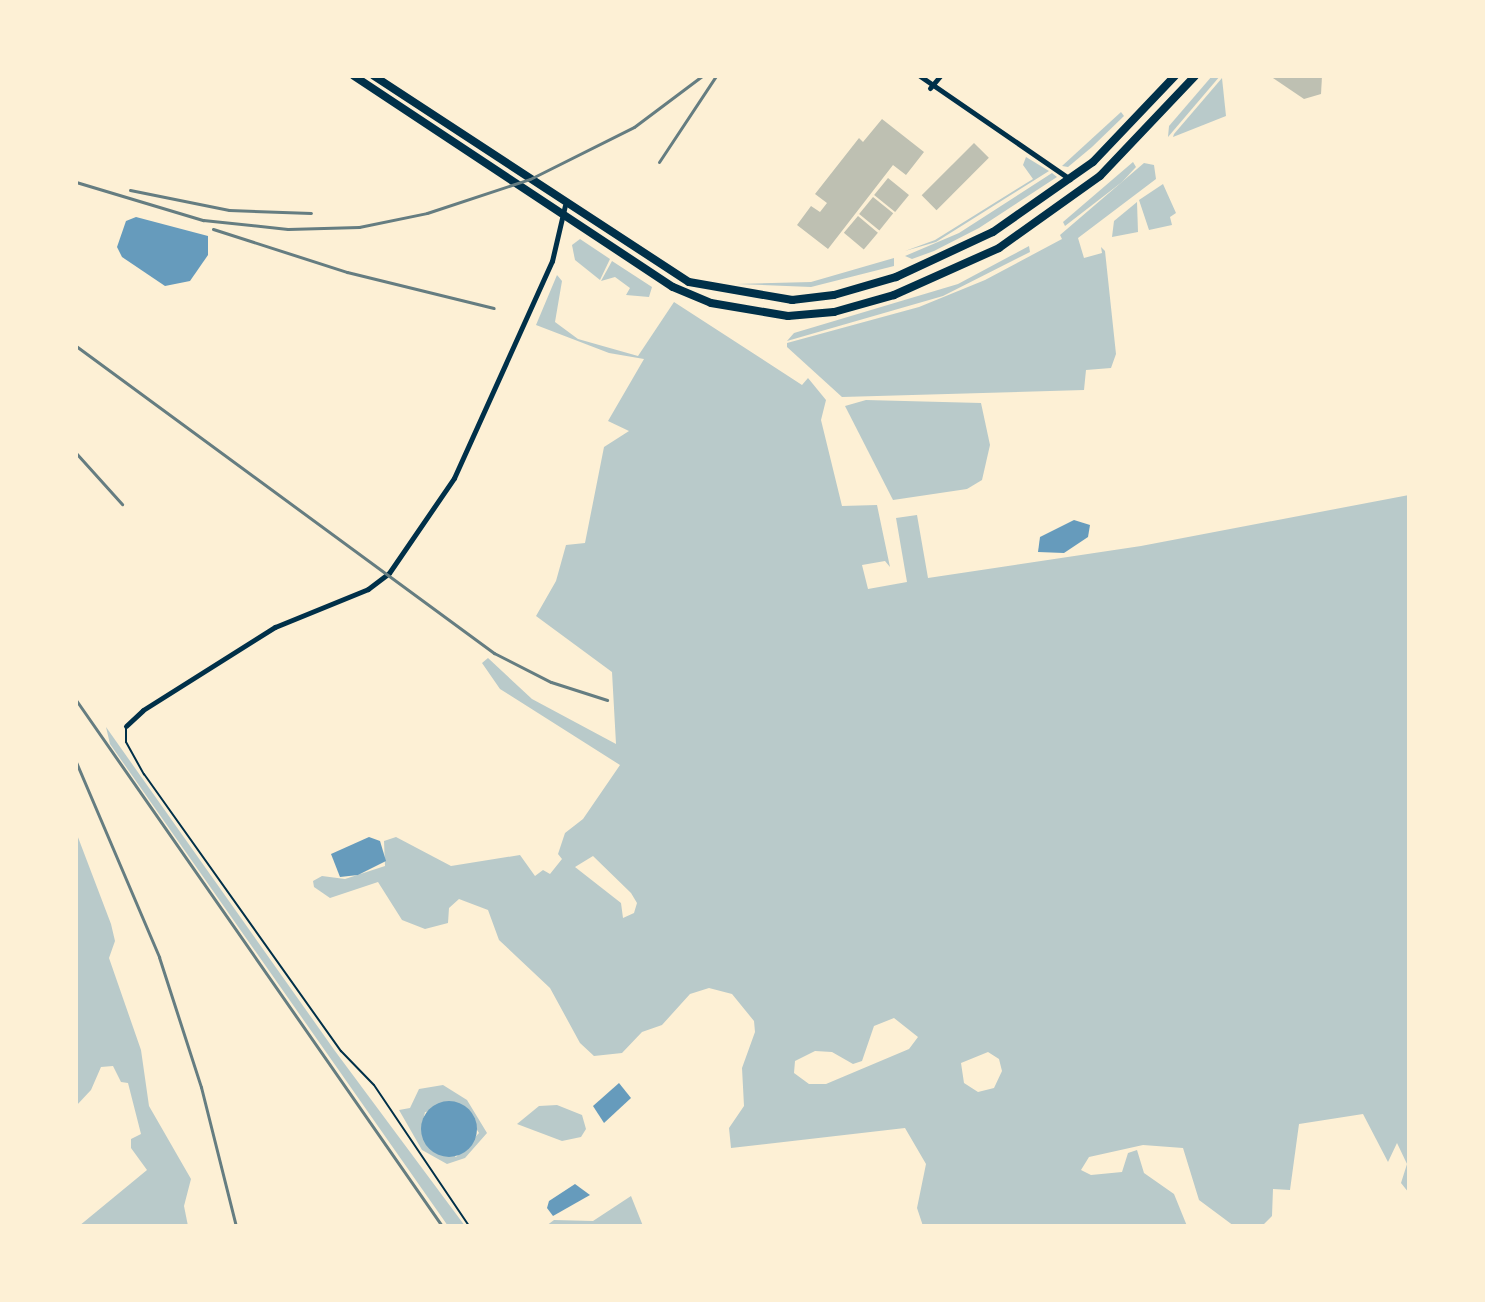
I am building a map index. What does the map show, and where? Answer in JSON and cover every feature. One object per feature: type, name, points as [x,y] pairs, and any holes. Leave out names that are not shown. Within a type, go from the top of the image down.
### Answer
[{"type":"main road","points":[[354,76],[563,216],[698,298],[758,314],[834,312],[942,277],[1024,232],[1100,176],[1195,76]]},
{"type":"main road","points":[[374,76],[565,205],[699,286],[792,300],[857,289],[945,258],[1071,180],[1175,76]]},
{"type":"street","points":[[920,76],[930,88],[1071,180]]},
{"type":"street","points":[[930,88],[940,76]]},
{"type":"street","points":[[126,726],[143,710],[275,627],[368,589],[389,573],[454,478],[552,261],[565,205]]},
{"type":"lane","points":[[126,726],[126,742],[144,774],[341,1051],[374,1085],[469,1226]]},
{"type":"shaded area","points":[[1212,76],[1220,76],[1168,137],[1169,126]]},
{"type":"shaded area","points":[[1222,78],[1226,116],[1173,137],[1174,134]]},
{"type":"shaded area","points":[[1121,112],[1124,116],[1092,147],[1068,167],[1062,166]]},
{"type":"shaded area","points":[[1026,157],[1049,171],[936,242],[905,251],[935,240],[1033,179],[1023,165]]},
{"type":"shaded area","points":[[1133,162],[1136,167],[1122,182],[1065,226],[1063,222]]},
{"type":"shaded area","points":[[1144,163],[1154,165],[1156,179],[1078,238],[1084,258],[1102,253],[1101,247],[1105,251],[1116,354],[1111,368],[1086,370],[1084,390],[842,397],[787,347],[787,343],[919,307],[985,280],[1062,239],[1060,235]]},
{"type":"shaded area","points":[[1052,173],[1057,177],[979,228],[934,251],[912,259],[905,256],[959,233]]},
{"type":"shaded area","points":[[1163,184],[1176,213],[1170,217],[1172,225],[1149,230],[1139,200]]},
{"type":"shaded area","points":[[1137,202],[1138,232],[1112,237],[1114,221]]},
{"type":"shaded area","points":[[580,239],[610,259],[600,280],[575,260],[572,245]]},
{"type":"shaded area","points":[[1029,246],[1030,252],[943,296],[787,341],[794,333],[958,284]]},
{"type":"shaded area","points":[[894,258],[894,266],[811,287],[737,284],[811,282]]},
{"type":"shaded area","points":[[612,261],[652,287],[649,297],[626,295],[630,288],[615,277],[601,281]]},
{"type":"shaded area","points":[[557,275],[562,281],[555,322],[578,339],[638,356],[674,302],[802,385],[808,378],[826,400],[821,420],[842,506],[877,505],[890,567],[885,561],[862,565],[868,589],[907,582],[896,518],[917,515],[928,578],[1141,546],[1409,495],[1409,1193],[1401,1183],[1407,1164],[1397,1143],[1388,1162],[1363,1114],[1299,1124],[1290,1190],[1273,1189],[1272,1216],[1262,1226],[1234,1226],[1199,1200],[1183,1148],[1143,1145],[1089,1157],[1081,1170],[1091,1175],[1122,1172],[1128,1153],[1137,1150],[1144,1173],[1174,1194],[1187,1226],[923,1226],[917,1208],[926,1164],[905,1128],[731,1148],[729,1128],[744,1106],[742,1068],[755,1032],[754,1021],[732,994],[709,988],[690,994],[662,1025],[642,1032],[622,1053],[594,1056],[580,1043],[550,988],[499,940],[488,910],[459,899],[449,908],[448,923],[425,929],[402,920],[378,882],[330,898],[314,887],[313,881],[322,876],[345,879],[385,866],[384,841],[396,837],[451,866],[520,855],[535,876],[543,870],[550,874],[562,859],[558,854],[565,833],[583,819],[620,765],[500,689],[482,663],[488,658],[532,699],[616,744],[612,672],[536,616],[556,581],[566,545],[585,543],[604,447],[629,431],[608,421],[644,359],[609,353],[536,325]],"holes":[[[593,856],[631,893],[637,903],[634,913],[623,918],[621,903],[575,867]],[[894,1018],[918,1037],[909,1049],[826,1084],[809,1084],[794,1073],[795,1061],[815,1051],[832,1052],[853,1064],[862,1061],[874,1026]],[[988,1052],[999,1059],[1002,1071],[994,1088],[978,1092],[964,1083],[961,1063]]]},
{"type":"shaded area","points":[[866,400],[981,403],[990,445],[982,480],[967,489],[893,500],[845,406]]},
{"type":"shaded area","points":[[106,727],[335,1051],[465,1226],[448,1226],[110,744]]},
{"type":"shaded area","points":[[76,832],[111,924],[115,941],[109,958],[141,1050],[149,1106],[191,1179],[184,1206],[188,1226],[79,1226],[147,1170],[131,1148],[131,1139],[141,1134],[128,1083],[121,1082],[113,1066],[101,1067],[91,1090],[76,1106]]},
{"type":"shaded area","points":[[443,1085],[467,1100],[487,1133],[465,1158],[447,1164],[422,1150],[399,1110],[410,1108],[419,1089]],"holes":[[[462,1107],[479,1133],[456,1157],[422,1130],[425,1112]]]},
{"type":"shaded area","points":[[557,1105],[582,1115],[586,1129],[581,1137],[562,1141],[517,1124],[539,1106]]},
{"type":"shaded area","points":[[631,1196],[643,1226],[546,1226],[554,1220],[593,1221]]},
{"type":"water","points":[[136,217],[208,236],[208,255],[190,281],[165,286],[122,257],[117,247],[126,221]]},
{"type":"water","points":[[1074,520],[1090,525],[1088,537],[1064,553],[1038,552],[1040,537]]},
{"type":"water","points":[[369,837],[380,841],[386,861],[358,875],[340,877],[331,854]]},
{"type":"water","points":[[619,1083],[631,1098],[604,1123],[593,1106]]},
{"type":"water","points":[[449,1101],[469,1109],[477,1129],[469,1149],[449,1157],[429,1149],[421,1129],[429,1109]]},
{"type":"water","points":[[575,1184],[590,1195],[553,1216],[547,1208],[549,1201]]},
{"type":"building","points":[[1270,76],[1322,76],[1321,94],[1304,99]]},
{"type":"building","points":[[882,119],[924,152],[906,175],[893,165],[828,249],[797,225],[811,206],[820,212],[827,203],[815,194],[859,138],[863,142]]},
{"type":"building","points":[[974,143],[989,158],[937,210],[922,195]]},
{"type":"building","points":[[888,178],[909,195],[895,212],[874,195]]},
{"type":"building","points":[[873,197],[893,213],[879,230],[859,214]]},
{"type":"building","points":[[858,216],[878,233],[864,250],[844,233]]},
{"type":"railway","points":[[76,182],[203,220],[288,229],[359,227],[427,213],[530,179],[634,127],[702,76]]},
{"type":"railway","points":[[659,162],[716,76]]},
{"type":"railway","points":[[130,190],[229,210],[311,213]]},
{"type":"railway","points":[[213,229],[347,272],[494,308]]},
{"type":"railway","points":[[76,346],[494,653],[551,682],[607,700]]},
{"type":"railway","points":[[76,453],[122,504]]},
{"type":"railway","points":[[76,700],[442,1226]]},
{"type":"railway","points":[[76,762],[159,957],[201,1087],[236,1226]]}]
